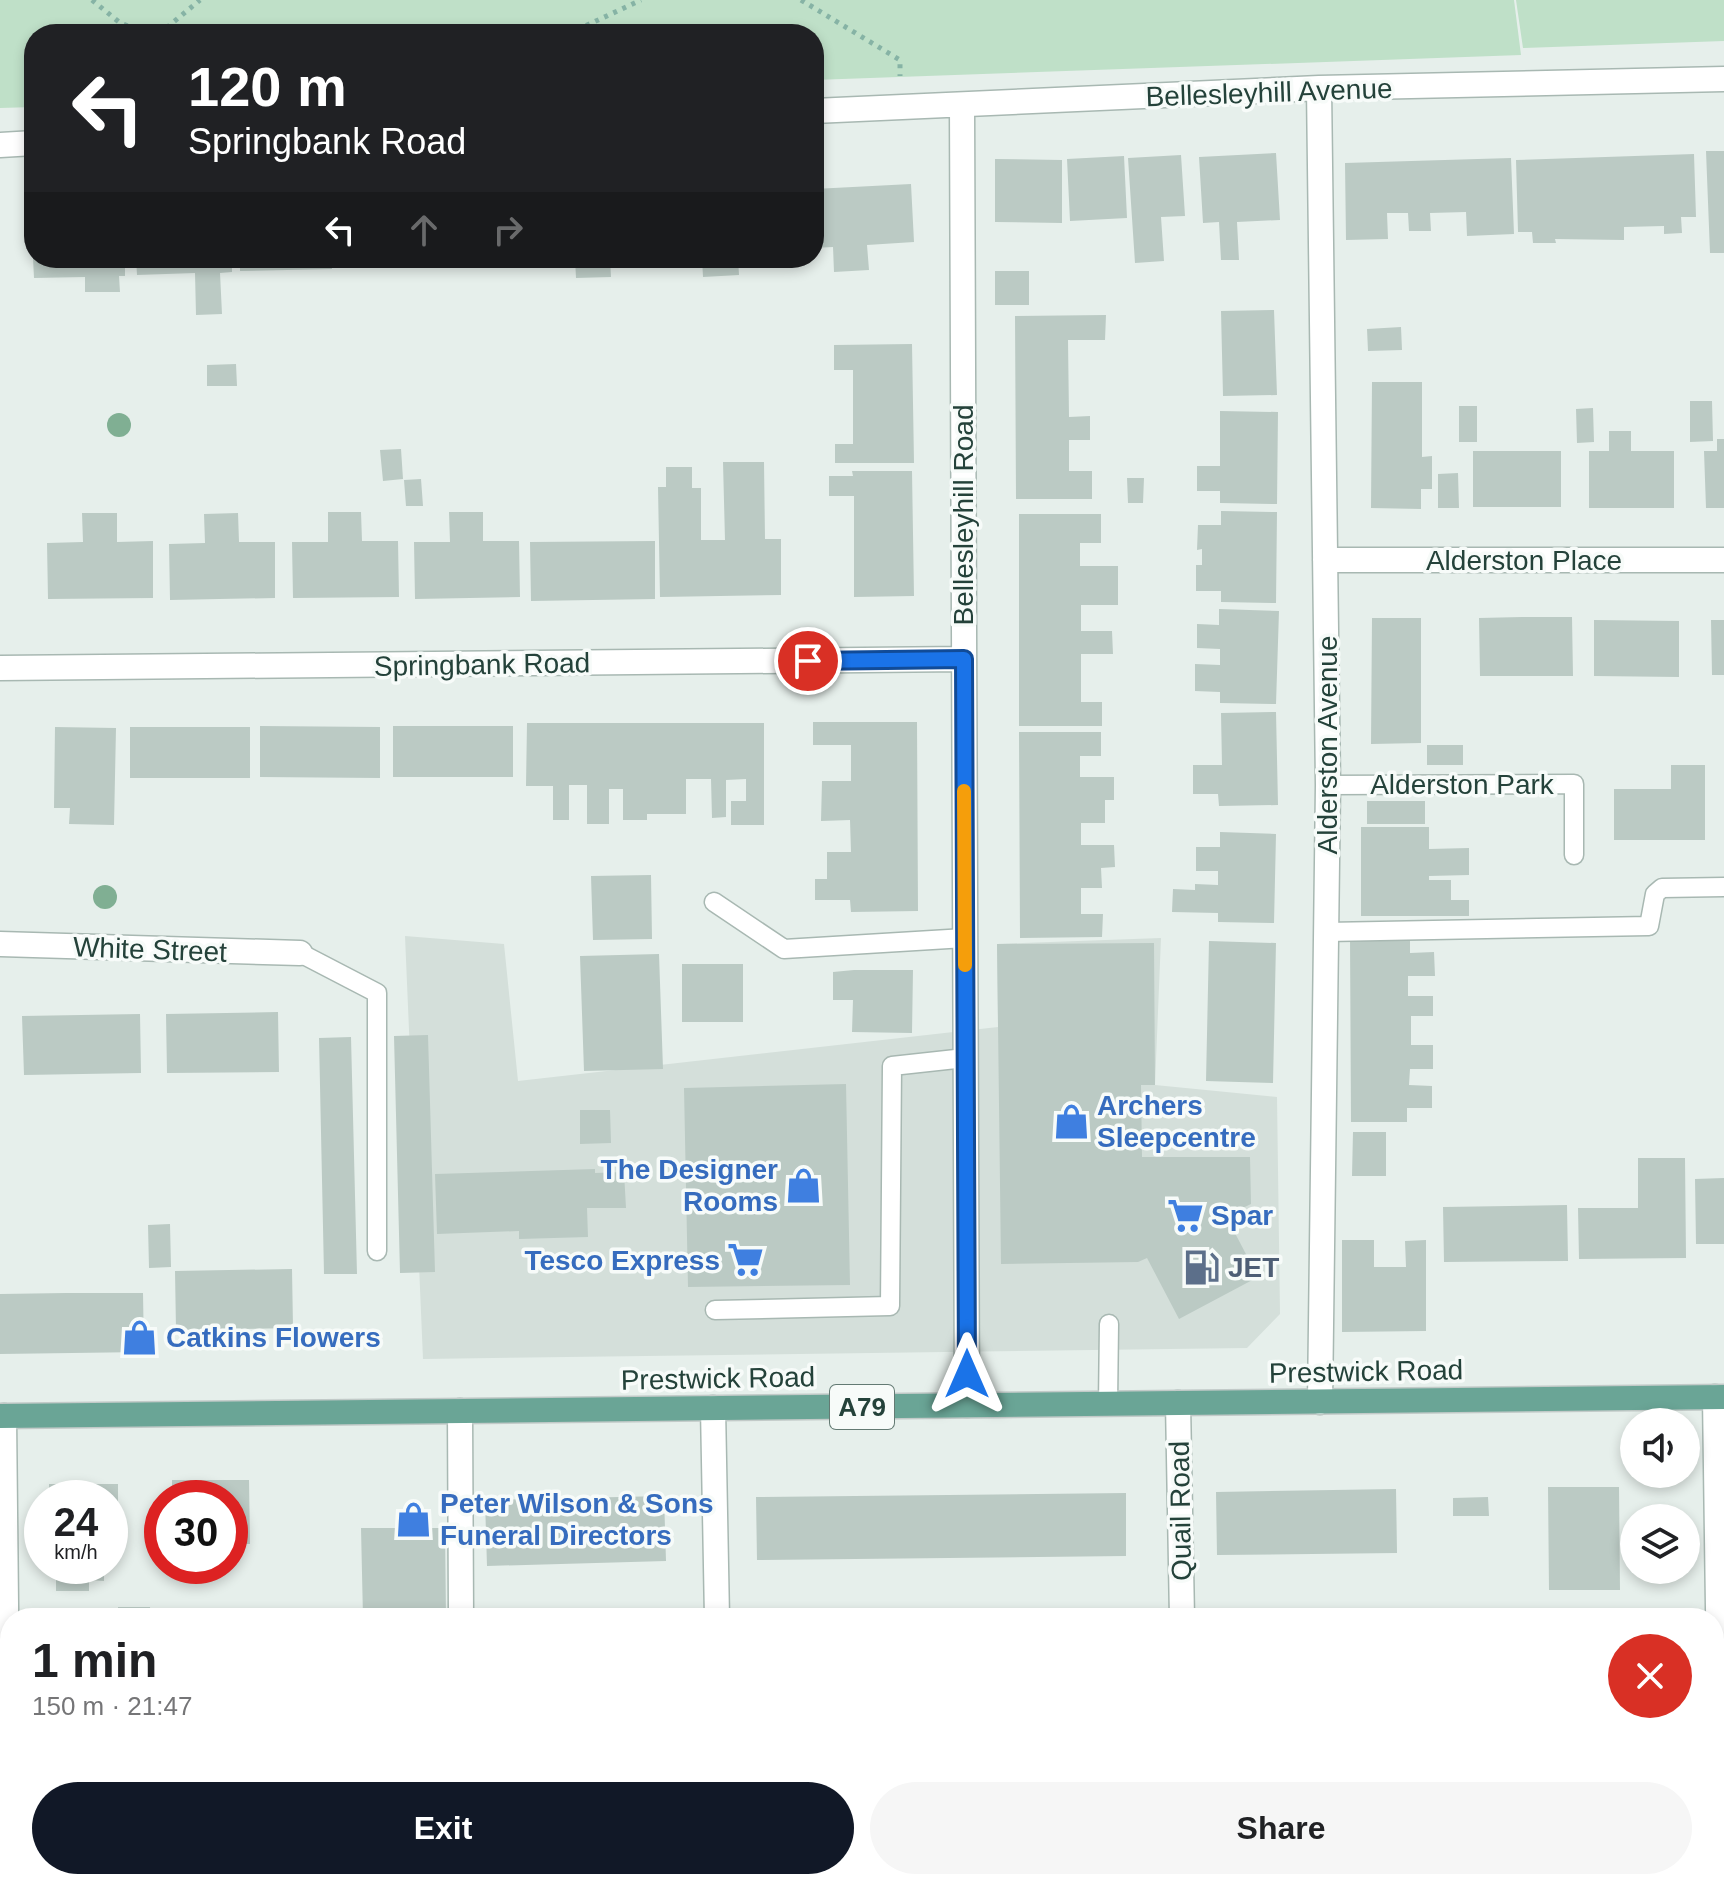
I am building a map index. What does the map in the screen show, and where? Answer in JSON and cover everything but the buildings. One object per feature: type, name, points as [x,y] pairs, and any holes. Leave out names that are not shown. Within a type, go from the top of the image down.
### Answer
[{"type":"main road","name":"Prestwick Road","points":[[2,1416],[1720,1397]]},
{"type":"street","name":"Bellesleyhill Avenue","points":[[824,111],[1319,88],[1724,79]]},
{"type":"street","name":"Alderston Avenue","points":[[1319,88],[1328,785],[1320,1402]]},
{"type":"street","name":"Bellesleyhill Road","points":[[962,105],[967,1405]]},
{"type":"street","points":[[0,145],[24,144]]},
{"type":"street","name":"Alderston Place","points":[[1325,560],[1724,560]]},
{"type":"street","name":"Springbank Road","points":[[0,668],[964,659]]},
{"type":"street","name":"White Street","points":[[0,944],[300,953]]},
{"type":"street","points":[[1720,1397],[1721,1608]]},
{"type":"street","name":"Quail Road","points":[[1178,1403],[1182,1608]]},
{"type":"street","points":[[713,1408],[717,1608]]},
{"type":"street","points":[[460,1411],[461,1608]]},
{"type":"street","points":[[2,1416],[5,1608]]},
{"type":"lane","name":"Alderston Park","points":[[1328,785],[1574,784],[1574,855]]},
{"type":"lane","points":[[1327,932],[1649,926],[1655,894],[1662,888],[1724,887]]},
{"type":"lane","points":[[714,902],[784,949],[965,938]]},
{"type":"lane","points":[[300,953],[377,993],[377,1251]]},
{"type":"lane","points":[[715,1310],[890,1306],[892,1066],[965,1058]]},
{"type":"lane","points":[[1108,1404],[1109,1324]]},
{"type":"path","points":[[92,0],[123,24]]},
{"type":"path","points":[[171,24],[200,0]]},
{"type":"path","points":[[589,24],[641,0]]},
{"type":"path","points":[[801,0],[900,60],[900,107]]},
{"type":"shaded area","points":[[405,936],[504,944],[518,1081],[998,1027],[997,944],[1161,938],[1155,1085],[1277,1097],[1280,1314],[1247,1348],[423,1359]]},
{"type":"green space","points":[[0,0],[1514,0],[1521,55],[824,80],[824,24],[24,24],[24,107],[0,108]]},
{"type":"green space","points":[[1516,0],[1724,0],[1724,41],[1523,48]]},
{"type":"slow traffic","points":[[964,791],[965,965]]},
{"type":"place","name":"Archers Sleepcentre","points":[[1071,1121]]},
{"type":"place","name":"The Designer Rooms","points":[[804,1185]]},
{"type":"place","name":"Spar","points":[[1185,1215]]},
{"type":"place","name":"Tesco Express","points":[[746,1260]]},
{"type":"place","name":"JET","points":[[1202,1267]]},
{"type":"place","name":"Catkins Flowers","points":[[140,1337]]},
{"type":"place","name":"Peter Wilson & Sons Funeral Directors","points":[[414,1519]]},
{"type":"route","points":[[808,661],[964,659],[967,1374]]}]
